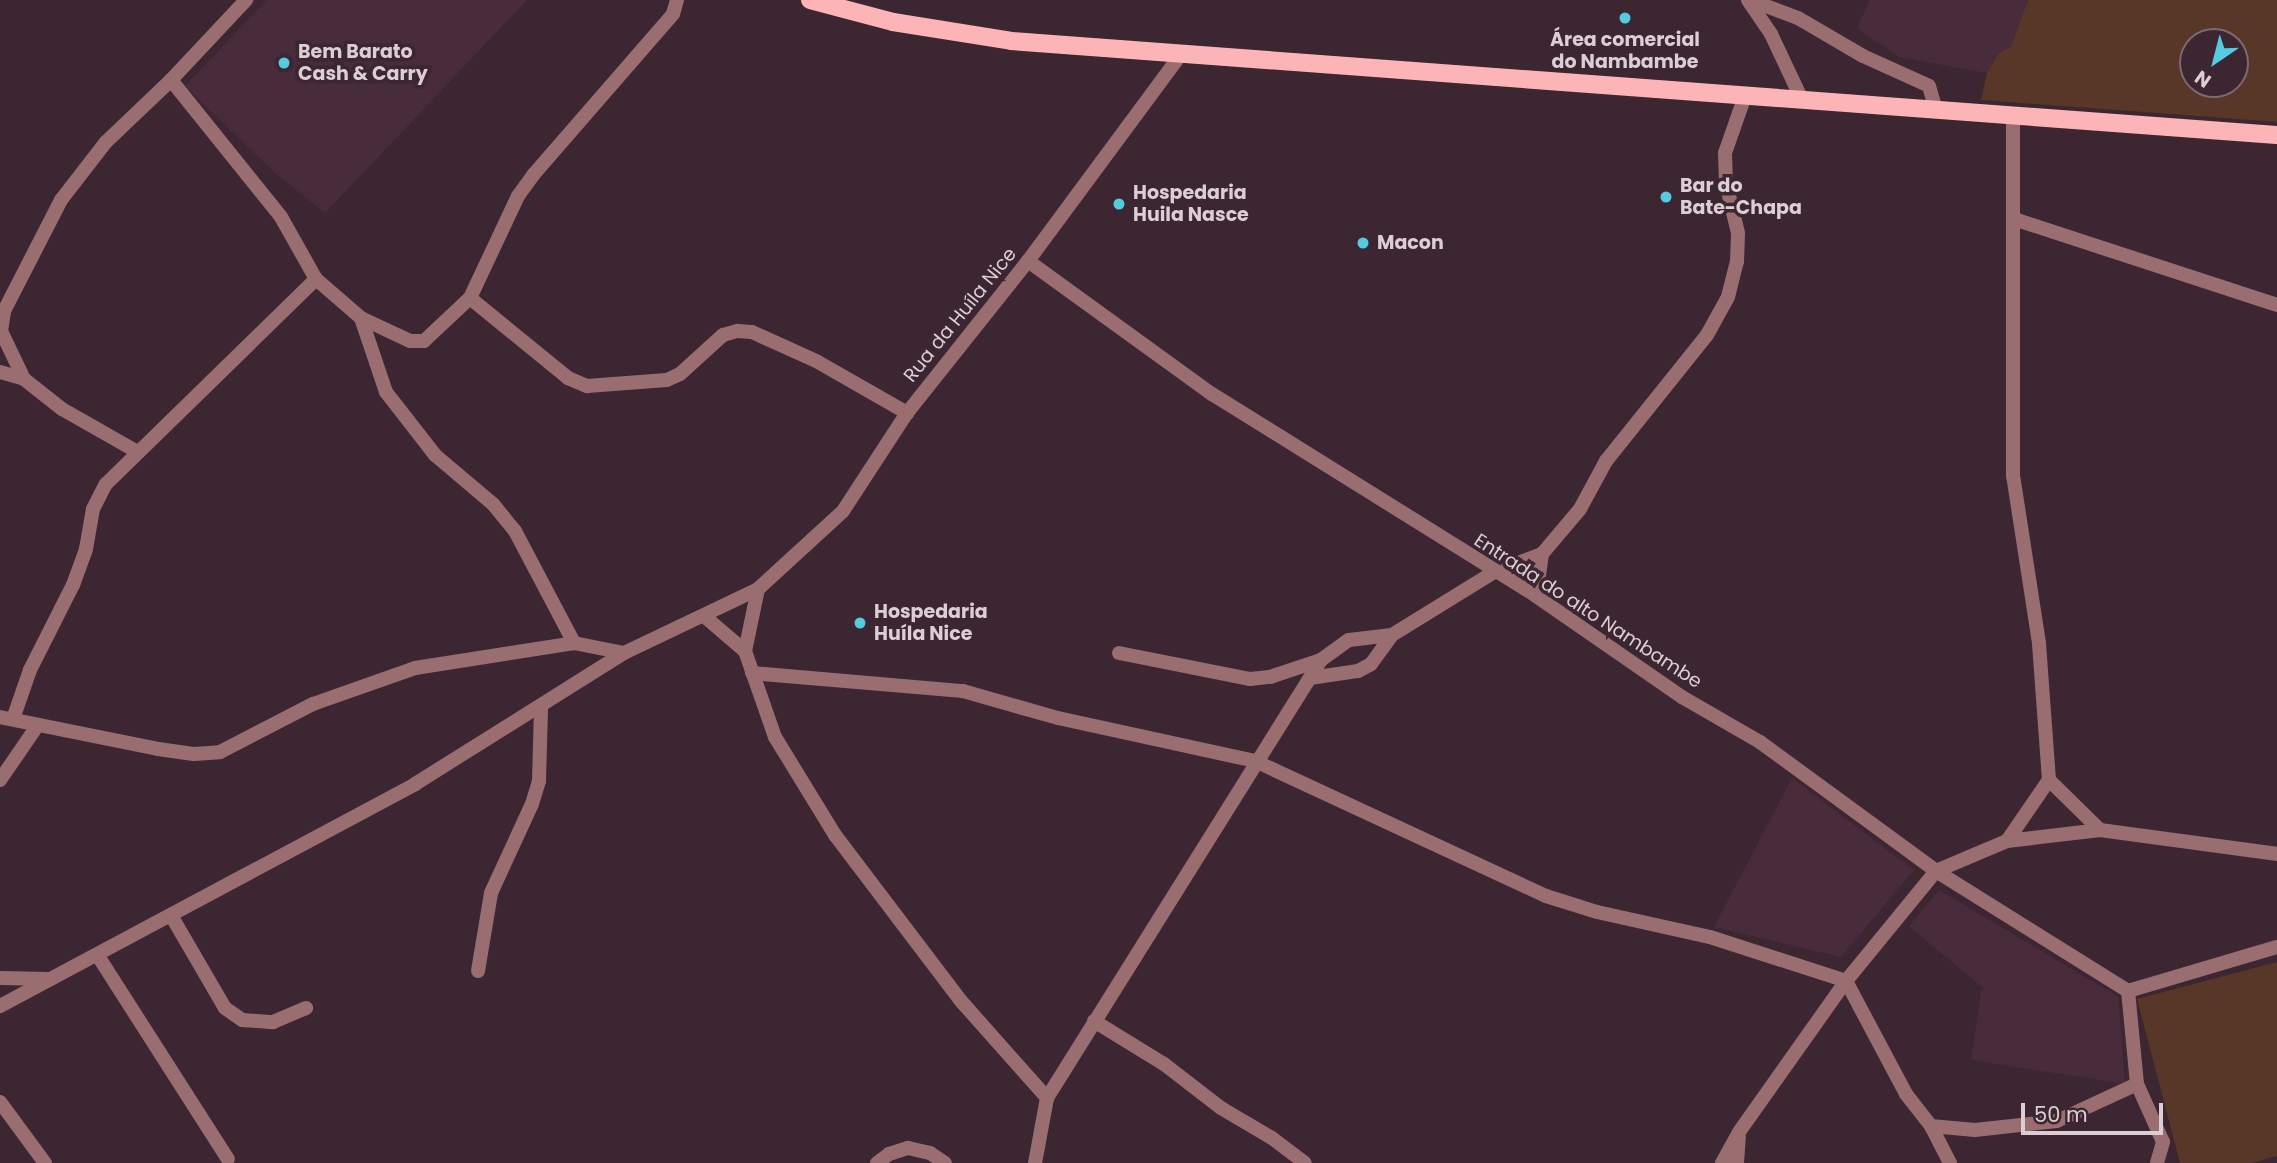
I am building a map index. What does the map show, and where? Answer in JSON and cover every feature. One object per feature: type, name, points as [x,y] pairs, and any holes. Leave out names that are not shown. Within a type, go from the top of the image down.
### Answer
[{"type":"main road","points":[[810,0],[893,22],[1011,41],[2277,135]]},
{"type":"street","points":[[24,379],[1,331],[4,311],[61,200],[106,142],[171,80],[246,0]]},
{"type":"street","points":[[171,80],[281,217],[316,279],[361,318],[410,341],[424,341],[470,298],[518,196],[673,14],[677,0]]},
{"type":"street","points":[[1749,0],[1771,34],[1802,100]]},
{"type":"street","points":[[1749,0],[1798,18],[1863,56],[1928,86],[1936,110]]},
{"type":"street","name":"Rua da Huíla Nice","points":[[0,1006],[172,917],[415,784],[541,708],[624,653],[758,589],[843,511],[907,413],[1028,261],[1181,54]]},
{"type":"street","points":[[1310,678],[1359,671],[1371,664],[1392,635],[1494,572],[1542,554],[1580,509],[1613,452],[1707,335],[1728,297],[1737,262],[1738,233],[1726,183],[1725,153],[1745,96]]},
{"type":"street","points":[[2007,841],[2049,780],[2039,643],[2012,476],[2013,117]]},
{"type":"street","points":[[2014,219],[2277,305]]},
{"type":"street","name":"Entrada do alto Nambambe","points":[[1028,261],[1212,394],[1536,596],[1682,697],[1793,764],[1936,872],[2128,991]]},
{"type":"street","points":[[316,279],[136,451],[106,484],[93,509],[86,549],[73,585],[6,718],[158,749],[194,754],[220,752],[313,704],[415,668],[574,643],[624,653]]},
{"type":"street","points":[[470,298],[568,378],[587,386],[667,380],[680,374],[723,335],[737,331],[752,332],[818,362],[907,413]]},
{"type":"street","points":[[361,318],[386,391],[435,455],[493,503],[515,531],[574,643]]},
{"type":"street","points":[[0,372],[24,379],[62,409],[136,451]]},
{"type":"street","points":[[1536,596],[1542,554]]},
{"type":"street","points":[[744,651],[758,589]]},
{"type":"street","points":[[704,616],[744,651],[775,737],[835,835],[961,1001],[1047,1098]]},
{"type":"street","points":[[1035,1163],[1047,1098],[1255,761],[1321,660],[1336,646],[1349,640],[1392,635]]},
{"type":"street","points":[[1119,653],[1250,679],[1270,677],[1321,660]]},
{"type":"street","points":[[752,673],[963,691],[1058,718],[1255,761],[1546,896],[1597,912],[1710,937],[1846,981],[1906,1094],[1931,1126],[1947,1162]]},
{"type":"street","points":[[478,971],[491,893],[532,804],[539,781],[541,708]]},
{"type":"street","points":[[0,780],[38,725]]},
{"type":"street","points":[[2049,780],[2100,830]]},
{"type":"street","points":[[1723,1163],[1739,1132],[1846,981],[1936,872],[2007,841],[2100,830],[2277,854]]},
{"type":"street","points":[[172,917],[225,1008],[242,1020],[272,1022],[306,1008]]},
{"type":"street","points":[[2157,1163],[2163,1142],[2137,1084],[2128,991],[2277,947]]},
{"type":"street","points":[[98,956],[228,1159]]},
{"type":"street","points":[[0,978],[55,979]]},
{"type":"street","points":[[1094,1021],[1164,1064],[1221,1108],[1272,1138],[1305,1163]]},
{"type":"street","points":[[1931,1126],[1975,1130],[2057,1121],[2137,1084]]},
{"type":"street","points":[[0,1102],[45,1163]]},
{"type":"street","points":[[1737,1163],[1739,1132]]},
{"type":"street","points":[[877,1163],[888,1154],[908,1148],[930,1153],[945,1163]]},
{"type":"shaded area","points":[[267,0],[527,0],[325,213],[275,173],[185,86]]},
{"type":"shaded area","points":[[1870,0],[2028,0],[2011,46],[1998,54],[1987,73],[1899,57],[1857,28]]},
{"type":"shaded area","points":[[2028,0],[2277,0],[2277,122],[1981,100],[1987,73],[1998,54],[2011,46]]},
{"type":"shaded area","points":[[1792,778],[1914,870],[1841,957],[1714,927]]},
{"type":"shaded area","points":[[1939,890],[2118,997],[2125,1084],[1971,1060],[1982,987],[1909,926]]},
{"type":"shaded area","points":[[2277,962],[2277,1156],[2252,1163],[2180,1163],[2137,999]]},
{"type":"place","name":"Área comercial do Nambambe","points":[[1625,18]]},
{"type":"place","name":"Bem Barato Cash & Carry","points":[[284,63]]},
{"type":"place","name":"Bar do Bate-Chapa","points":[[1666,197]]},
{"type":"place","name":"Hospedaria Huila Nasce","points":[[1119,204]]},
{"type":"place","name":"Macon","points":[[1363,243]]},
{"type":"place","name":"Hospedaria Huíla Nice","points":[[860,623]]}]
